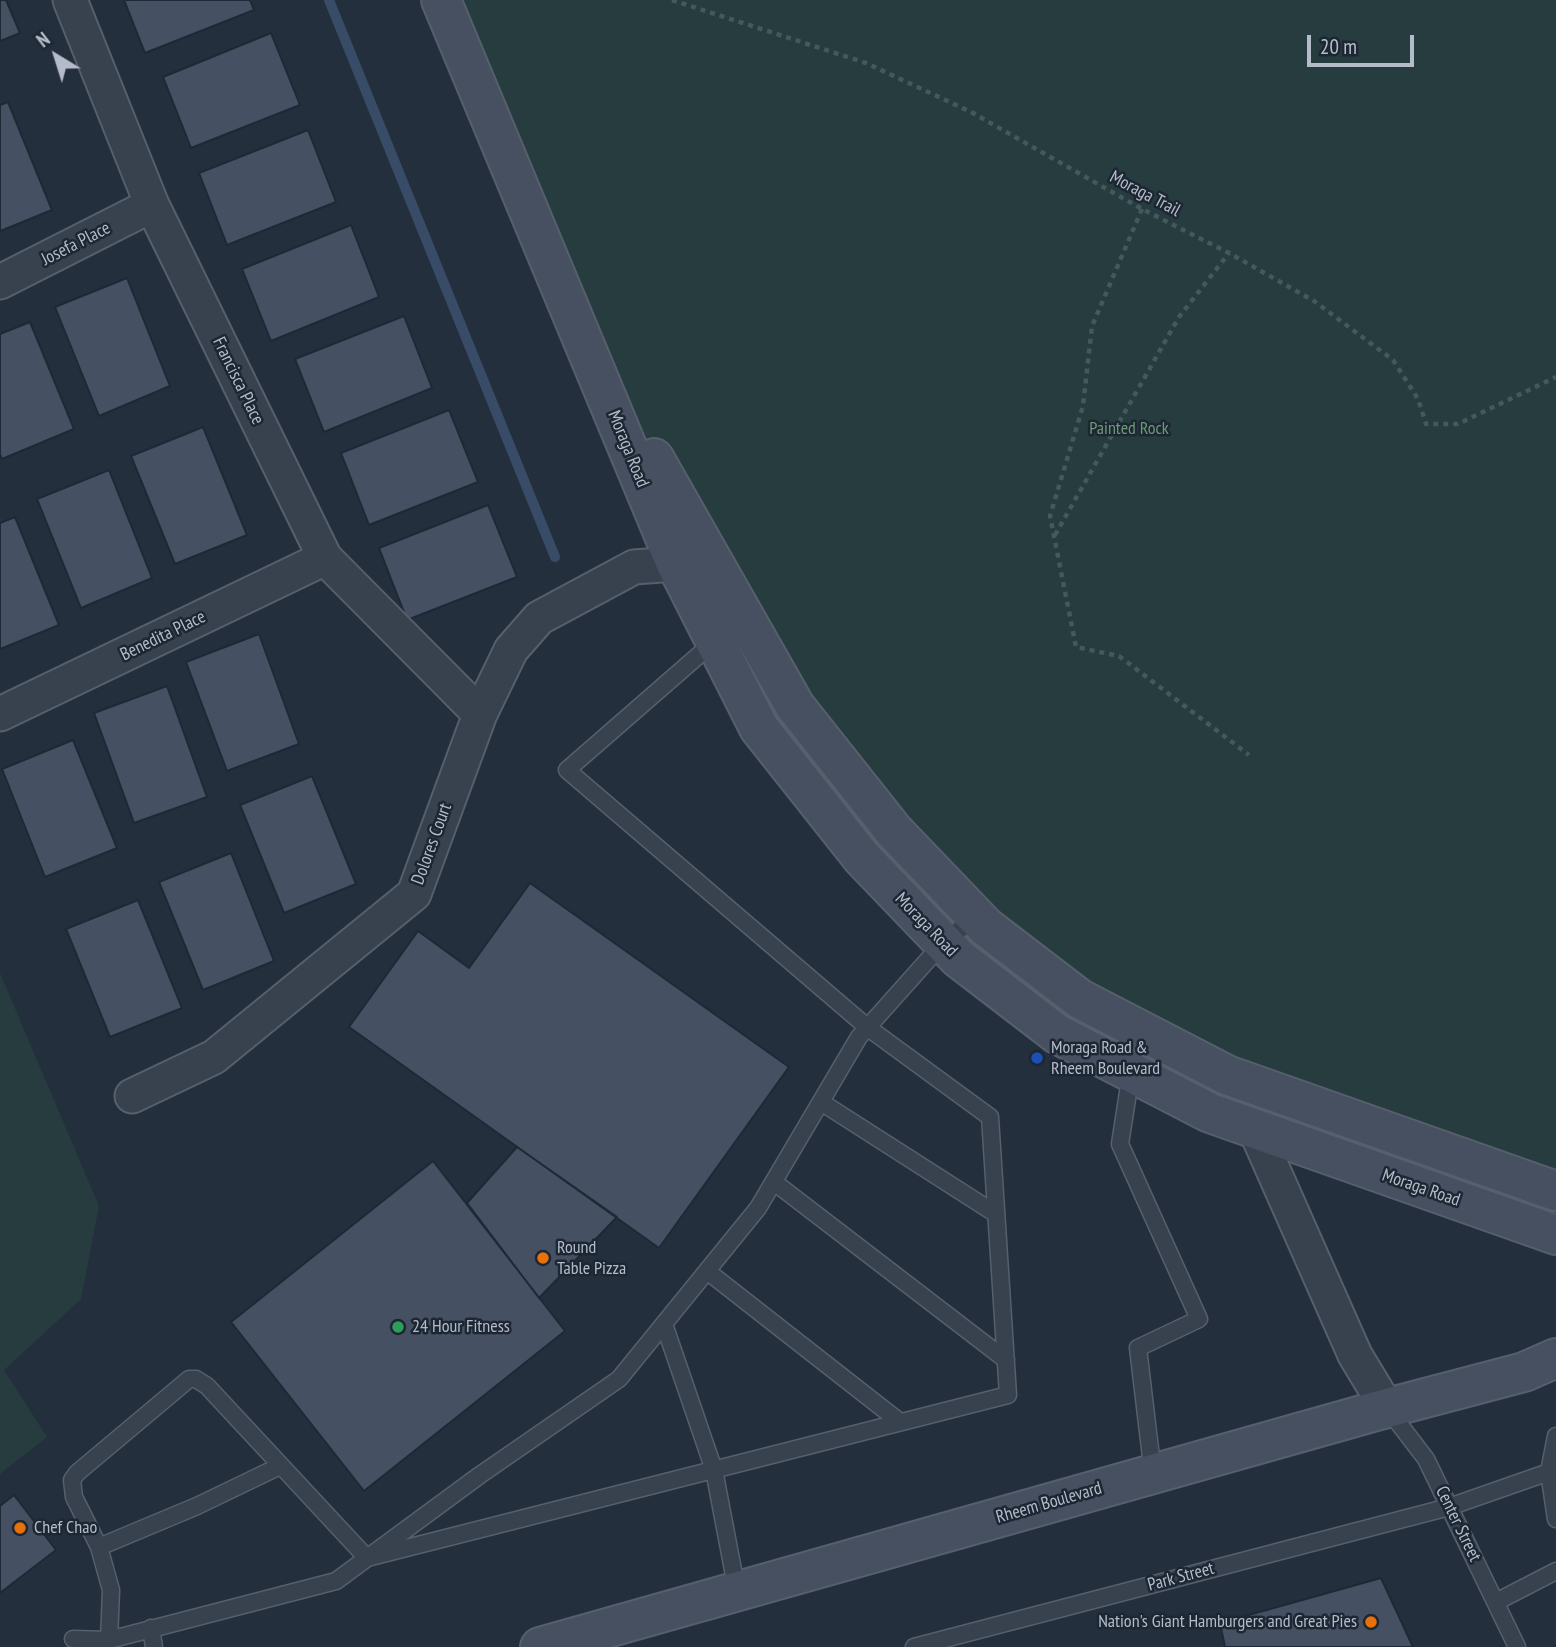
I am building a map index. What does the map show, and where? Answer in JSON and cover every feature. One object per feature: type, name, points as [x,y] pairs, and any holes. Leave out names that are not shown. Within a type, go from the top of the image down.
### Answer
[{"type":"main road","name":"Moraga Road","points":[[441,0],[676,564],[759,728],[862,858],[958,958],[1057,1034],[1210,1113],[1556,1235]]},
{"type":"main road","name":"Moraga Road","points":[[574,316],[795,706],[894,831],[986,927],[1080,999],[1227,1075],[1556,1191]]},
{"type":"main road","name":"Rheem Boulevard","points":[[541,1647],[1387,1408],[1545,1369]]},
{"type":"street","name":"Francisca Place","points":[[71,0],[152,205],[325,558],[480,714]]},
{"type":"street","name":"Josefa Place","points":[[0,282],[152,205]]},
{"type":"street","name":"Benedita Place","points":[[0,714],[325,558]]},
{"type":"street","name":"Dolores Court","points":[[132,1096],[214,1057],[414,894],[480,714],[510,650],[540,618],[634,567],[676,564]]},
{"type":"street","points":[[1255,1129],[1355,1355],[1387,1408]]},
{"type":"lane","points":[[367,1558],[1008,1395],[990,1117],[867,1027],[567,770],[715,641]]},
{"type":"lane","points":[[73,1639],[109,1640],[336,1581],[480,1475],[619,1379],[758,1208],[859,1037],[943,943],[975,916]]},
{"type":"lane","points":[[1132,1073],[1119,1144],[1199,1320],[1138,1348],[1153,1474]]},
{"type":"lane","points":[[821,1102],[996,1214]]},
{"type":"lane","points":[[774,1182],[1006,1360]]},
{"type":"lane","points":[[707,1271],[900,1422]]},
{"type":"lane","points":[[664,1324],[714,1469],[737,1591]]},
{"type":"lane","points":[[109,1640],[111,1590],[99,1547],[74,1497],[72,1480],[86,1465],[189,1379],[196,1379],[207,1386],[367,1558]]},
{"type":"lane","name":"Center Street","points":[[1387,1408],[1426,1459],[1517,1647]]},
{"type":"lane","points":[[1556,1436],[1549,1472],[1556,1518]]},
{"type":"lane","points":[[99,1547],[197,1506],[280,1466]]},
{"type":"lane","name":"Park Street","points":[[914,1647],[1449,1507],[1549,1472]]},
{"type":"lane","points":[[1496,1602],[1556,1571]]},
{"type":"lane","points":[[151,1628],[155,1647]]},
{"type":"path","name":"Moraga Trail","points":[[672,0],[866,64],[971,112],[1142,209],[1314,301],[1393,360],[1418,399],[1426,424],[1458,424],[1556,377]]},
{"type":"path","points":[[1142,209],[1092,326],[1083,406],[1050,516],[1076,647],[1119,656],[1249,755]]},
{"type":"path","points":[[1054,536],[1179,317],[1228,253]]},
{"type":"green space","name":"Painted Rock","points":[[441,0],[1556,0],[1556,1193],[1080,999],[795,706],[574,316]]},
{"type":"green space","points":[[0,973],[99,1206],[81,1299],[4,1370],[47,1437],[0,1474]]},
{"type":"building","points":[[0,0],[6,0],[20,33],[0,41]]},
{"type":"building","points":[[124,0],[250,0],[254,10],[145,53]]},
{"type":"building","points":[[271,33],[300,105],[191,148],[163,77]]},
{"type":"building","points":[[8,102],[52,210],[0,231],[0,105]]},
{"type":"building","points":[[308,130],[336,202],[227,245],[199,173]]},
{"type":"building","points":[[351,225],[379,297],[271,341],[242,269]]},
{"type":"building","points":[[127,278],[170,386],[99,416],[55,307]]},
{"type":"building","points":[[404,316],[432,388],[324,432],[295,359]]},
{"type":"building","points":[[30,322],[74,429],[2,459],[0,334]]},
{"type":"building","points":[[449,410],[478,482],[369,525],[341,453]]},
{"type":"building","points":[[203,427],[247,535],[175,564],[131,456]]},
{"type":"building","points":[[109,470],[152,578],[81,608],[37,499]]},
{"type":"building","points":[[488,505],[517,577],[407,620],[379,548]]},
{"type":"building","points":[[15,517],[59,625],[0,649],[0,523]]},
{"type":"building","points":[[259,634],[299,744],[227,771],[186,662]]},
{"type":"building","points":[[167,686],[207,797],[134,823],[94,713]]},
{"type":"building","points":[[73,740],[117,848],[45,877],[2,769]]},
{"type":"building","points":[[312,776],[356,884],[284,913],[240,805]]},
{"type":"building","points":[[231,853],[274,961],[203,990],[159,882]]},
{"type":"building","points":[[530,883],[789,1067],[659,1248],[349,1027],[418,931],[469,968]]},
{"type":"building","points":[[138,900],[182,1008],[110,1037],[66,929]]},
{"type":"building","name":"Round Table Pizza","points":[[517,1147],[617,1217],[539,1298],[467,1203]]},
{"type":"building","name":"24 Hour Fitness","points":[[433,1161],[565,1331],[364,1491],[231,1322]]},
{"type":"building","name":"Chef Chao","points":[[14,1495],[56,1550],[0,1593],[0,1506]]},
{"type":"building","points":[[1381,1578],[1413,1647],[1225,1647],[1220,1623]]},
{"type":"waterway","points":[[329,0],[555,557]]},
{"type":"place","name":"Moraga Road & Rheem Boulevard","points":[[1037,1058]]},
{"type":"place","name":"Round Table Pizza","points":[[543,1258]]},
{"type":"place","name":"24 Hour Fitness","points":[[398,1327]]},
{"type":"place","name":"Chef Chao","points":[[20,1528]]},
{"type":"place","name":"Nation's Giant Hamburgers and Great Pies","points":[[1371,1622]]}]
